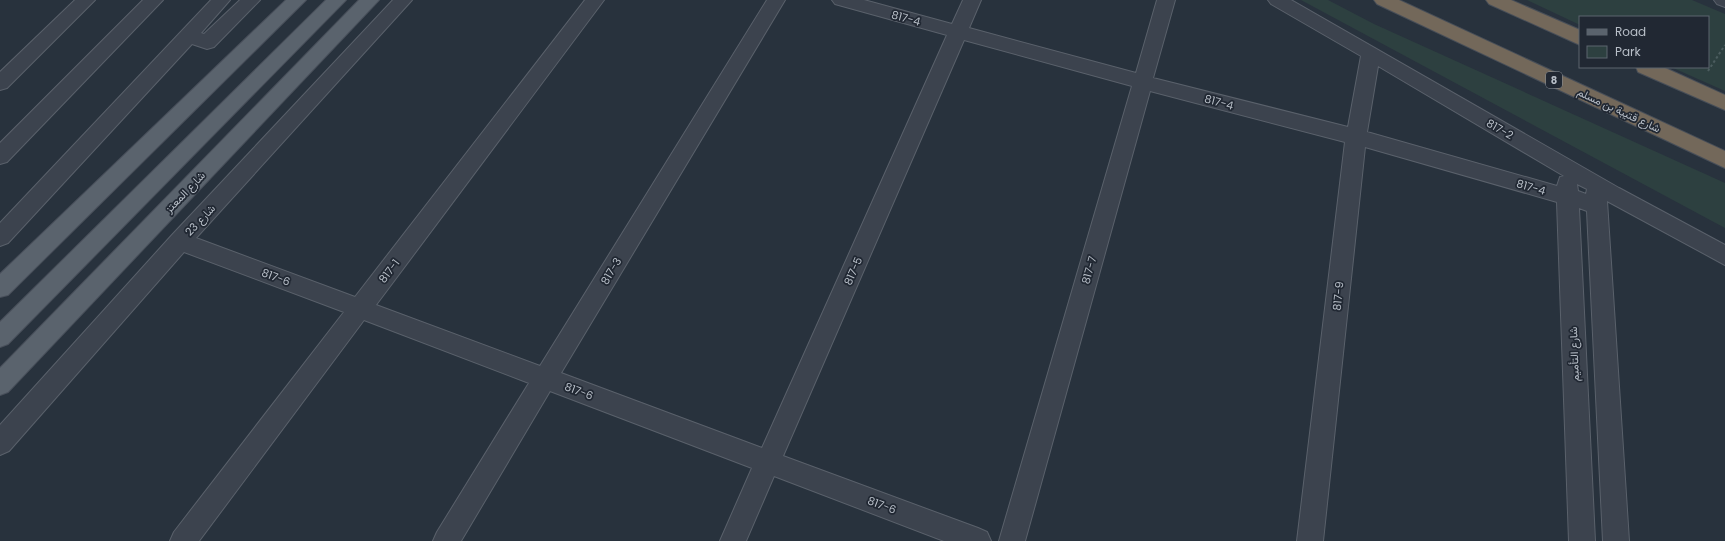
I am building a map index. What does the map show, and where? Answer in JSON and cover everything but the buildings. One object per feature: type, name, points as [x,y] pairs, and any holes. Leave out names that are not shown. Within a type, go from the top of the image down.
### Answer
[{"type":"highway","name":"شارع قتيبة بن مسلم","points":[[1383,0],[1725,160]]},
{"type":"highway","points":[[1495,0],[1579,38]]},
{"type":"highway","points":[[1647,68],[1725,103]]},
{"type":"main road","points":[[0,288],[297,0]]},
{"type":"main road","points":[[0,338],[338,0]]},
{"type":"main road","name":"شارع المعتز","points":[[0,384],[370,0]]},
{"type":"street","points":[[0,83],[86,0]]},
{"type":"street","points":[[0,156],[154,0]]},
{"type":"street","points":[[0,236],[221,0]]},
{"type":"street","points":[[188,36],[207,42],[251,0]]},
{"type":"street","name":"شارع 23","points":[[0,443],[180,241],[403,0]]},
{"type":"street","name":"817-1","points":[[183,541],[595,0]]},
{"type":"street","name":"817-3","points":[[446,541],[776,0]]},
{"type":"street","name":"817-4","points":[[841,0],[1142,82],[1356,137],[1567,197],[1596,194]]},
{"type":"street","name":"817-5","points":[[733,541],[972,0]]},
{"type":"street","name":"817-7","points":[[1012,541],[1166,0]]},
{"type":"street","name":"817-2","points":[[1277,0],[1371,53],[1566,168],[1596,194],[1725,256]]},
{"type":"street","name":"817-9","points":[[1310,541],[1356,137],[1371,53]]},
{"type":"street","name":"شارع التأميم","points":[[1566,168],[1582,541]]},
{"type":"street","points":[[1596,194],[1616,541]]},
{"type":"street","name":"817-6","points":[[180,241],[978,541]]},
{"type":"path","points":[[1696,90],[1725,45]]},
{"type":"green space","points":[[1301,0],[1328,0],[1374,24],[1725,183],[1725,228]]},
{"type":"green space","points":[[1527,0],[1692,0],[1725,14],[1725,91],[1673,68],[1709,68],[1709,16],[1579,16],[1579,25]]}]
